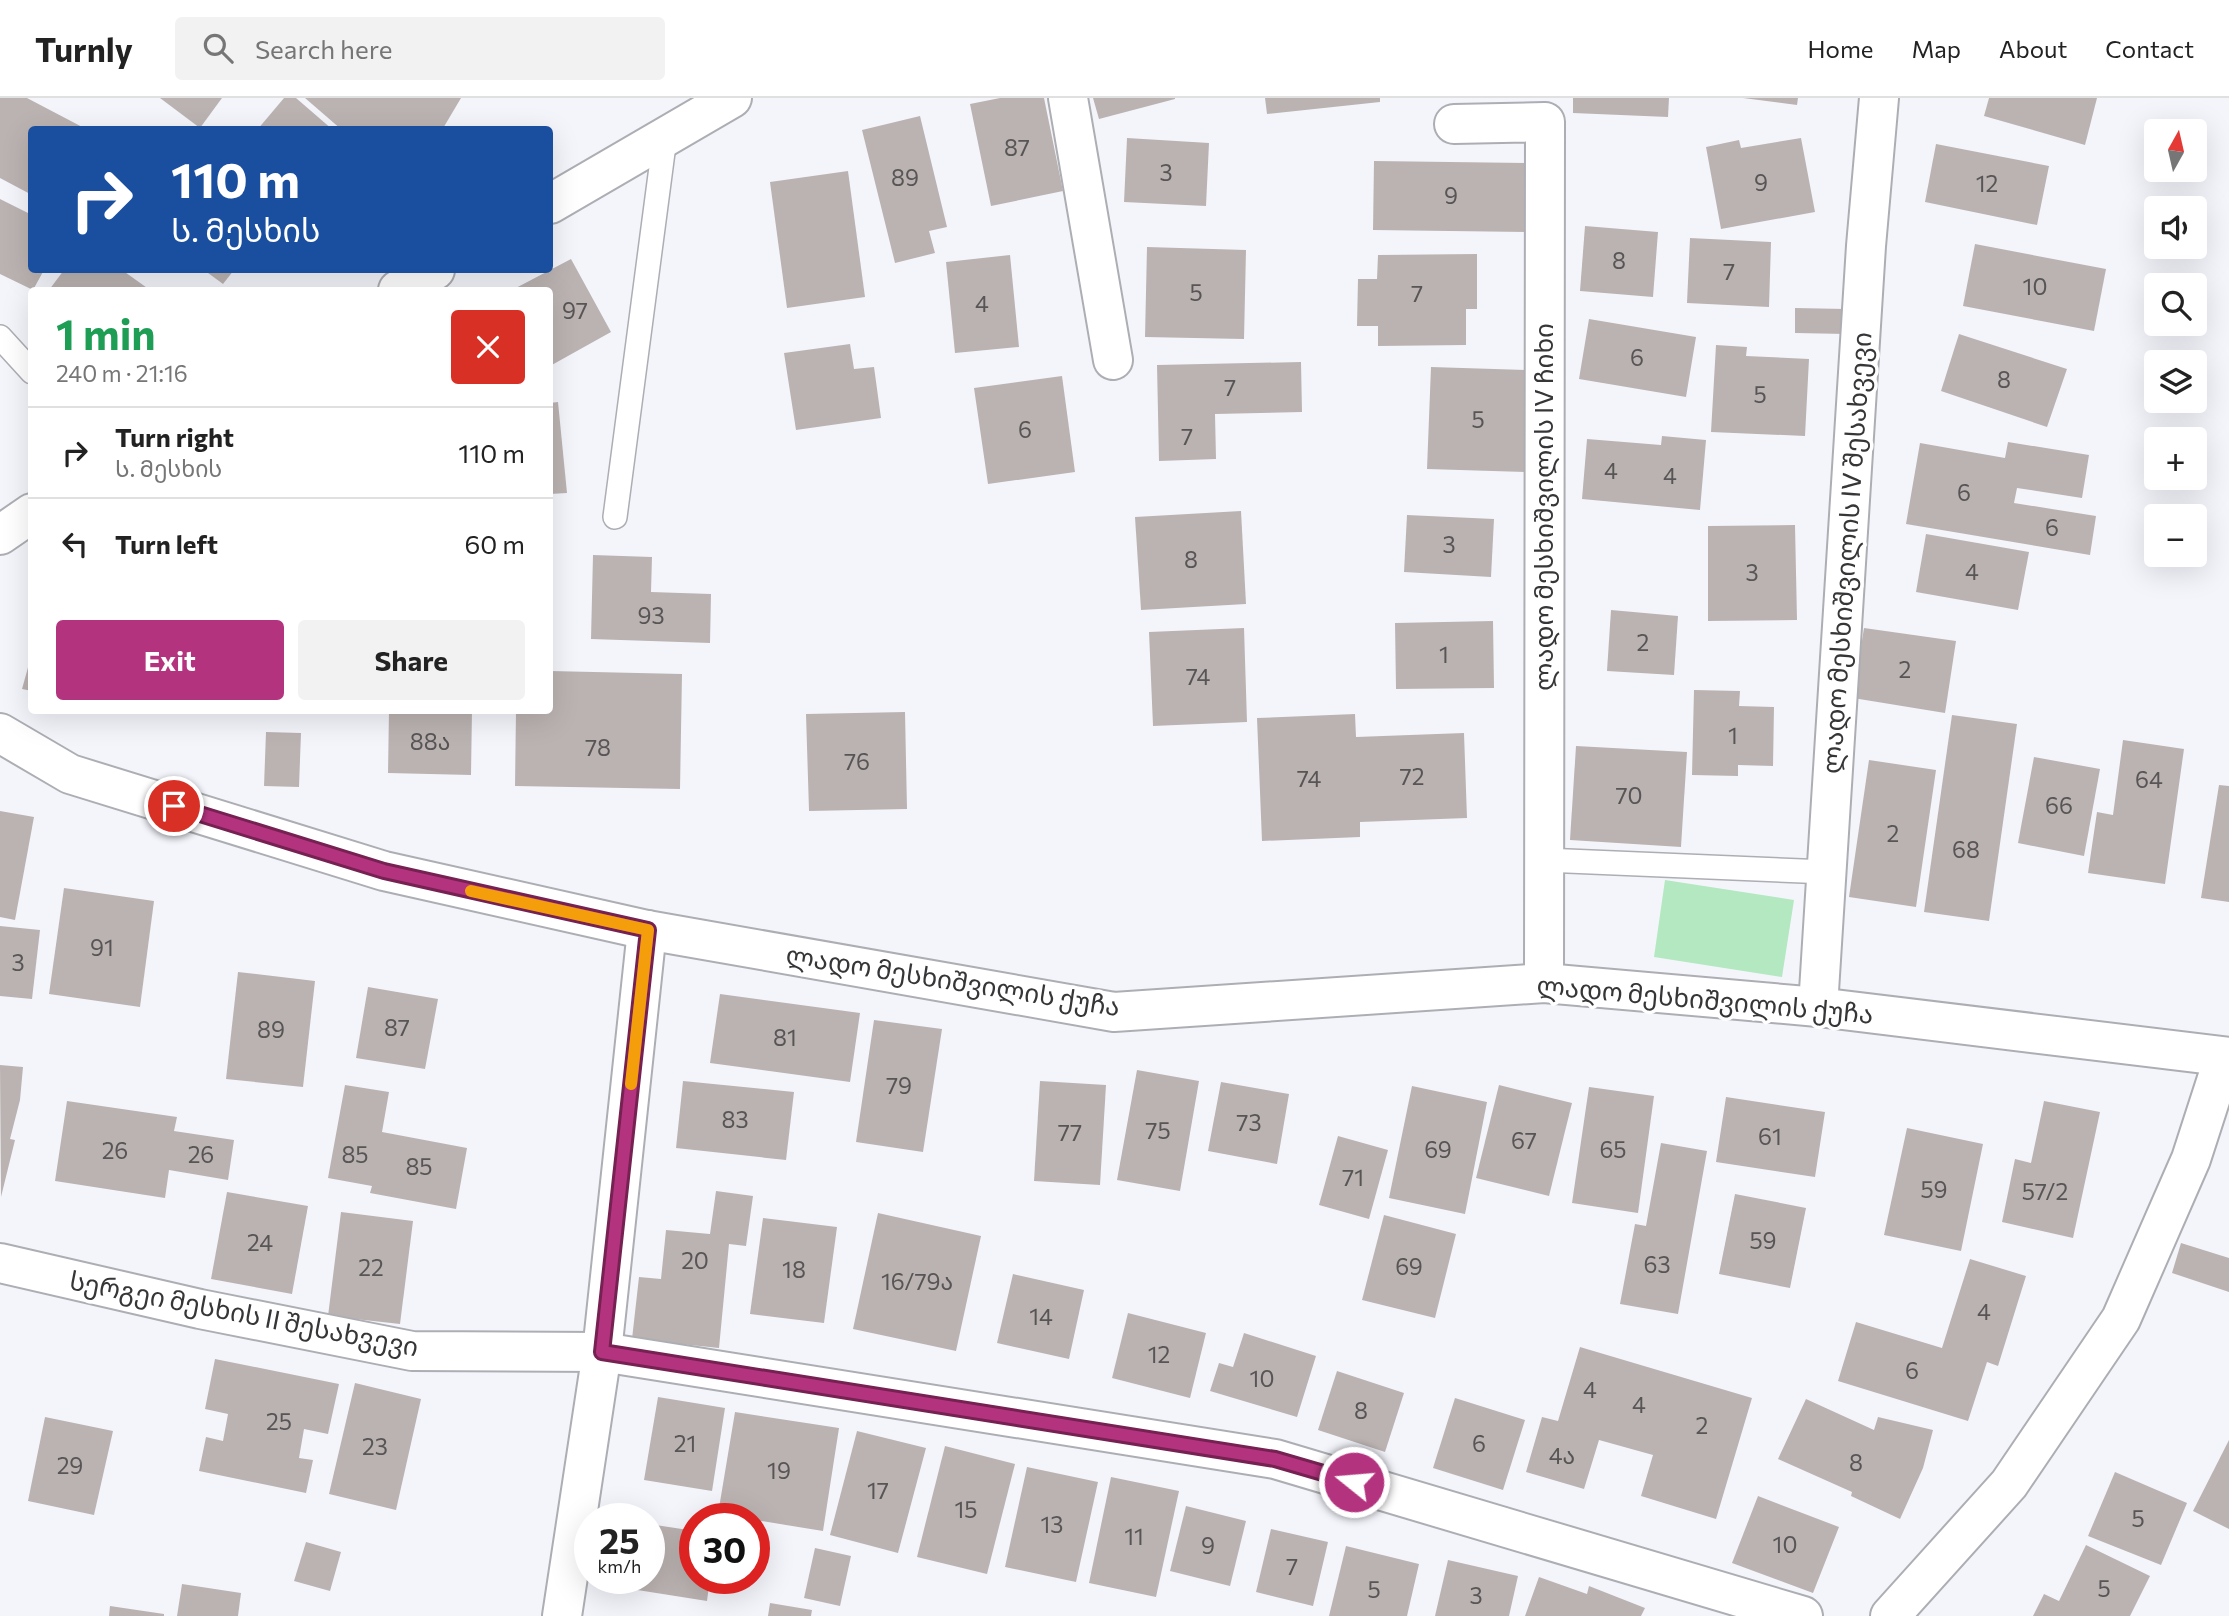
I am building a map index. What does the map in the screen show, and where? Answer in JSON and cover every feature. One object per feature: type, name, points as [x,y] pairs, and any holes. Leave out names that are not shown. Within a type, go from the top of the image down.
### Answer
[{"type":"street","points":[[553,202],[732,98]]},
{"type":"street","points":[[1068,98],[1113,360]]},
{"type":"street","name":"ლადო მესხიშვილის IV შესახვევი","points":[[1818,1007],[1866,246],[1879,98]]},
{"type":"street","name":"ლადო მესხიშვილის IV ჩიხი","points":[[1454,124],[1545,122],[1544,984]]},
{"type":"street","points":[[404,287],[429,273]]},
{"type":"street","points":[[0,536],[28,516]]},
{"type":"street","name":"ლადო მესხიშვილის ქუჩა","points":[[0,733],[70,774],[384,871],[648,930],[1114,1012],[1544,984],[1818,1007],[2226,1057]]},
{"type":"street","points":[[562,1616],[602,1352],[648,930]]},
{"type":"street","points":[[1890,1616],[2009,1484],[2121,1319],[2191,1159],[2226,1057]]},
{"type":"street","name":"სერგეი მესხის II შესახვევი","points":[[0,1263],[200,1309],[412,1351],[602,1352],[1275,1459],[1803,1616]]},
{"type":"lane","points":[[615,517],[665,137]]},
{"type":"lane","points":[[0,337],[28,368]]},
{"type":"lane","points":[[1544,860],[1827,872]]},
{"type":"green space","points":[[1665,880],[1794,900],[1782,977],[1654,957]]},
{"type":"building","points":[[0,98],[27,98],[80,126],[28,126],[28,193],[0,178]]},
{"type":"building","points":[[160,98],[222,98],[201,126],[197,126]]},
{"type":"building","points":[[284,98],[296,98],[328,126],[260,126]]},
{"type":"building","points":[[305,98],[461,98],[444,126],[337,126]]},
{"type":"building","points":[[1000,98],[1044,98],[1063,191],[991,206],[970,104]]},
{"type":"building","points":[[1093,98],[1175,98],[1175,99],[1099,119]]},
{"type":"building","points":[[1265,98],[1380,98],[1380,102],[1267,114]]},
{"type":"building","points":[[1573,98],[1669,98],[1668,117],[1573,113]]},
{"type":"building","points":[[1743,98],[1798,98],[1797,105]]},
{"type":"building","points":[[1989,98],[2097,98],[2085,145],[1984,116]]},
{"type":"building","points":[[920,116],[947,227],[929,231],[935,253],[895,263],[862,130]]},
{"type":"building","points":[[1127,138],[1209,143],[1206,206],[1124,202]]},
{"type":"building","points":[[1801,138],[1815,212],[1721,229],[1706,147],[1739,140],[1741,148]]},
{"type":"building","points":[[1936,144],[2049,166],[2037,225],[1925,202]]},
{"type":"building","points":[[1374,161],[1528,163],[1527,232],[1373,230]]},
{"type":"building","points":[[848,171],[865,297],[787,308],[770,182]]},
{"type":"building","points":[[0,199],[28,213],[28,273],[42,273],[35,287],[28,288],[0,274]]},
{"type":"building","points":[[1585,226],[1658,232],[1653,297],[1580,291]]},
{"type":"building","points":[[1690,238],[1771,242],[1769,307],[1687,303]]},
{"type":"building","points":[[1975,244],[2106,269],[2094,331],[1963,306]]},
{"type":"building","points":[[1147,247],[1246,250],[1244,339],[1145,337]]},
{"type":"building","points":[[1477,254],[1477,309],[1466,309],[1466,345],[1378,346],[1378,326],[1357,326],[1358,279],[1377,279],[1378,255]]},
{"type":"building","points":[[1010,255],[1019,347],[955,353],[946,262]]},
{"type":"building","points":[[571,259],[611,332],[553,364],[553,287],[518,287],[544,273],[553,273],[553,268]]},
{"type":"building","points":[[62,273],[126,273],[146,287],[51,287]]},
{"type":"building","points":[[208,273],[232,273],[223,284]]},
{"type":"building","points":[[1795,308],[1846,309],[1846,334],[1795,333]]},
{"type":"building","points":[[1589,319],[1696,337],[1686,397],[1579,379]]},
{"type":"building","points":[[1959,334],[2067,369],[2047,427],[1941,391]]},
{"type":"building","points":[[850,344],[854,369],[874,367],[881,418],[796,430],[784,353]]},
{"type":"building","points":[[1716,345],[1747,347],[1746,356],[1809,359],[1805,436],[1711,432]]},
{"type":"building","points":[[1301,362],[1302,412],[1215,414],[1216,459],[1159,461],[1157,365]]},
{"type":"building","points":[[1431,367],[1528,370],[1525,472],[1427,469]]},
{"type":"building","points":[[1062,376],[1075,472],[988,484],[974,388]]},
{"type":"building","points":[[558,402],[567,493],[553,494],[553,403]]},
{"type":"building","points":[[1662,436],[1706,440],[1700,510],[1582,499],[1587,439],[1661,445]]},
{"type":"building","points":[[2008,442],[2089,455],[2082,498],[2017,488],[2014,503],[2096,516],[2090,555],[1906,524],[1920,443],[2005,458]]},
{"type":"building","points":[[1241,511],[1246,604],[1141,610],[1135,517]]},
{"type":"building","points":[[1407,515],[1494,519],[1491,577],[1404,572]]},
{"type":"building","points":[[1795,525],[1797,620],[1708,621],[1708,526]]},
{"type":"building","points":[[1926,534],[2029,552],[2018,610],[1916,592]]},
{"type":"building","points":[[593,555],[652,557],[651,592],[711,594],[710,643],[591,639]]},
{"type":"building","points":[[1611,610],[1678,616],[1674,675],[1607,671]]},
{"type":"building","points":[[1493,621],[1494,688],[1396,689],[1395,623]]},
{"type":"building","points":[[1244,628],[1247,722],[1153,726],[1149,632]]},
{"type":"building","points":[[1864,628],[1956,641],[1945,713],[1853,698]]},
{"type":"building","points":[[28,667],[28,690],[22,689]]},
{"type":"building","points":[[553,671],[682,674],[680,789],[515,786],[516,714],[553,714]]},
{"type":"building","points":[[1694,690],[1740,691],[1739,706],[1774,707],[1773,766],[1738,765],[1738,776],[1692,775]]},
{"type":"building","points":[[905,712],[907,809],[809,811],[806,714]]},
{"type":"building","points":[[389,714],[472,714],[471,775],[388,773]]},
{"type":"building","points":[[1355,714],[1356,737],[1464,733],[1467,818],[1360,822],[1360,837],[1262,841],[1257,718]]},
{"type":"building","points":[[1952,715],[2017,724],[1989,921],[1924,912]]},
{"type":"building","points":[[266,732],[301,733],[299,787],[264,786]]},
{"type":"building","points":[[2123,740],[2184,749],[2165,884],[2088,873],[2097,812],[2113,815]]},
{"type":"building","points":[[1576,746],[1687,752],[1681,847],[1570,840]]},
{"type":"building","points":[[2034,757],[2100,769],[2084,856],[2018,843]]},
{"type":"building","points":[[1869,760],[1936,770],[1916,907],[1849,897]]},
{"type":"building","points":[[2219,785],[2229,786],[2229,902],[2201,898]]},
{"type":"building","points":[[0,811],[34,817],[15,920],[0,917]]},
{"type":"building","points":[[64,888],[154,901],[140,1007],[49,994]]},
{"type":"building","points":[[0,926],[40,930],[32,999],[0,996]]},
{"type":"building","points":[[238,972],[315,981],[303,1087],[226,1079]]},
{"type":"building","points":[[368,987],[438,999],[425,1069],[356,1058]]},
{"type":"building","points":[[720,994],[860,1013],[850,1082],[710,1063]]},
{"type":"building","points":[[874,1020],[942,1029],[923,1152],[856,1142]]},
{"type":"building","points":[[0,1065],[23,1067],[20,1100],[10,1139],[15,1140],[1,1197]]},
{"type":"building","points":[[1137,1070],[1199,1081],[1180,1191],[1117,1180]]},
{"type":"building","points":[[683,1081],[794,1092],[786,1160],[676,1148]]},
{"type":"building","points":[[1040,1081],[1106,1085],[1100,1185],[1034,1181]]},
{"type":"building","points":[[1221,1082],[1289,1094],[1277,1164],[1208,1151]]},
{"type":"building","points":[[345,1085],[389,1092],[382,1132],[467,1148],[456,1209],[370,1193],[372,1186],[328,1178]]},
{"type":"building","points":[[1499,1085],[1572,1103],[1549,1196],[1476,1178]]},
{"type":"building","points":[[1412,1086],[1487,1102],[1465,1214],[1389,1198]]},
{"type":"building","points":[[1589,1087],[1654,1096],[1638,1213],[1572,1203]]},
{"type":"building","points":[[1726,1097],[1825,1112],[1815,1177],[1716,1162]]},
{"type":"building","points":[[67,1101],[177,1117],[174,1131],[234,1140],[228,1180],[169,1170],[165,1198],[55,1181]]},
{"type":"building","points":[[2044,1101],[2100,1112],[2073,1238],[2002,1222],[2015,1159],[2031,1163]]},
{"type":"building","points":[[1907,1128],[1983,1144],[1961,1251],[1884,1235]]},
{"type":"building","points":[[1338,1136],[1388,1150],[1369,1219],[1319,1205]]},
{"type":"building","points":[[1661,1143],[1707,1151],[1678,1314],[1620,1304],[1635,1224],[1646,1226]]},
{"type":"building","points":[[716,1191],[753,1196],[746,1246],[729,1244],[719,1348],[632,1339],[639,1277],[661,1279],[666,1230],[710,1234]]},
{"type":"building","points":[[227,1192],[308,1206],[292,1294],[211,1279]]},
{"type":"building","points":[[1735,1194],[1806,1208],[1790,1288],[1719,1274]]},
{"type":"building","points":[[341,1212],[413,1221],[400,1324],[328,1316]]},
{"type":"building","points":[[878,1213],[981,1236],[956,1351],[853,1329]]},
{"type":"building","points":[[1384,1215],[1456,1234],[1435,1318],[1362,1300]]},
{"type":"building","points":[[763,1218],[837,1227],[824,1323],[750,1314]]},
{"type":"building","points":[[2181,1243],[2229,1258],[2229,1292],[2172,1273]]},
{"type":"building","points":[[1970,1259],[2026,1276],[1998,1366],[1987,1362],[1968,1421],[1838,1381],[1856,1322],[1942,1348]]},
{"type":"building","points":[[1013,1274],[1084,1290],[1069,1359],[997,1343]]},
{"type":"building","points":[[1128,1313],[1206,1333],[1190,1398],[1112,1378]]},
{"type":"building","points":[[1244,1333],[1316,1356],[1297,1417],[1210,1391],[1219,1363],[1233,1367]]},
{"type":"building","points":[[1580,1347],[1752,1398],[1716,1519],[1641,1496],[1653,1455],[1599,1440],[1584,1489],[1526,1472],[1542,1417],[1558,1421]]},
{"type":"building","points":[[215,1359],[339,1384],[328,1434],[304,1429],[299,1458],[313,1460],[306,1493],[199,1471],[206,1437],[223,1441],[228,1414],[205,1409]]},
{"type":"building","points":[[1337,1371],[1404,1393],[1385,1452],[1318,1430]]},
{"type":"building","points":[[355,1383],[421,1399],[396,1510],[329,1494]]},
{"type":"building","points":[[658,1397],[725,1408],[712,1491],[644,1480]]},
{"type":"building","points":[[1455,1398],[1525,1420],[1503,1490],[1433,1468]]},
{"type":"building","points":[[1806,1399],[1874,1430],[1878,1417],[1933,1430],[1923,1468],[1900,1519],[1851,1496],[1852,1492],[1778,1459]]},
{"type":"building","points":[[735,1412],[839,1428],[823,1531],[770,1522],[770,1503],[720,1503]]},
{"type":"building","points":[[45,1417],[113,1431],[94,1515],[28,1501]]},
{"type":"building","points":[[857,1431],[926,1448],[898,1553],[830,1535]]},
{"type":"building","points":[[2229,1440],[2229,1529],[2193,1511]]},
{"type":"building","points":[[945,1446],[1015,1464],[987,1574],[917,1557]]},
{"type":"building","points":[[1027,1467],[1098,1482],[1076,1582],[1005,1567]]},
{"type":"building","points":[[2115,1472],[2187,1503],[2161,1565],[2088,1536]]},
{"type":"building","points":[[1111,1477],[1179,1491],[1156,1597],[1089,1583]]},
{"type":"building","points":[[1758,1496],[1839,1527],[1813,1593],[1732,1563]]},
{"type":"building","points":[[1186,1506],[1246,1521],[1230,1586],[1170,1571]]},
{"type":"building","points":[[665,1526],[679,1529],[679,1594],[708,1594],[707,1601],[663,1594],[665,1594]]},
{"type":"building","points":[[1271,1529],[1328,1542],[1313,1606],[1256,1592]]},
{"type":"building","points":[[306,1542],[341,1552],[330,1591],[294,1581]]},
{"type":"building","points":[[2086,1545],[2150,1576],[2130,1616],[2033,1616],[2044,1594],[2059,1601]]},
{"type":"building","points":[[1346,1546],[1419,1564],[1407,1616],[1329,1616]]},
{"type":"building","points":[[815,1548],[851,1556],[840,1606],[804,1598]]},
{"type":"building","points":[[1448,1560],[1518,1576],[1509,1616],[1435,1616]]},
{"type":"building","points":[[1539,1577],[1587,1594],[1589,1586],[1645,1608],[1641,1616],[1525,1616]]},
{"type":"building","points":[[182,1584],[241,1593],[238,1616],[177,1616]]},
{"type":"building","points":[[770,1603],[812,1610],[811,1616],[768,1616]]},
{"type":"building","points":[[110,1606],[164,1614],[164,1616],[109,1616]]},
{"type":"slow traffic","points":[[471,891],[648,930],[631,1084]]},
{"type":"route","points":[[174,806],[384,871],[648,930],[602,1352],[1275,1459],[1354,1482]]}]
